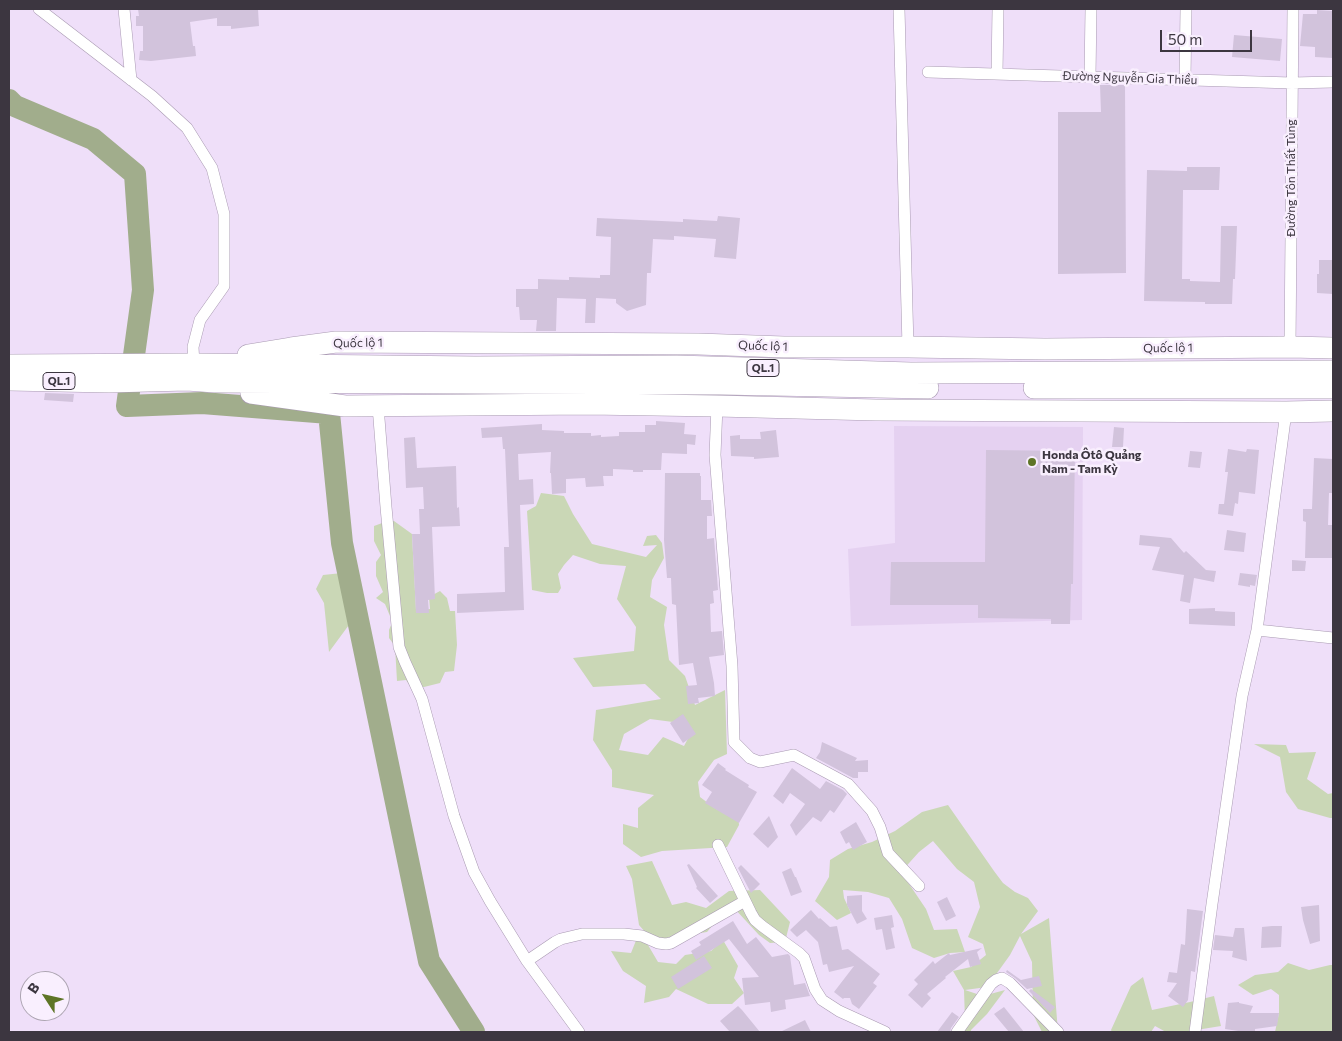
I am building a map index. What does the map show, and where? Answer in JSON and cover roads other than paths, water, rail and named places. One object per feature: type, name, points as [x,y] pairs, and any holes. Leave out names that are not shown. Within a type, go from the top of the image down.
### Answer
[{"type":"highway","name":"Quốc lộ 1","points":[[190,372],[291,348],[336,342],[698,344],[784,347],[1045,349],[1333,348]]},
{"type":"highway","points":[[784,347],[784,408]]},
{"type":"highway","points":[[1043,373],[1045,349]]},
{"type":"highway","name":"Quốc lộ 1","points":[[9,365],[30,373]]},
{"type":"highway","name":"Quốc lộ 1","points":[[9,380],[30,373],[677,366],[908,388],[1333,388]]},
{"type":"highway","name":"Quốc lộ 1","points":[[215,382],[720,384],[784,377],[911,373],[1333,371]]},
{"type":"highway","name":"Quốc lộ 1","points":[[190,372],[243,391],[345,406],[579,404],[876,410],[1333,411]]},
{"type":"street","points":[[39,9],[152,96],[187,128],[212,168],[224,214],[224,286],[200,320],[193,347],[190,372]]},
{"type":"street","points":[[124,9],[131,80]]},
{"type":"street","points":[[899,9],[908,347]]},
{"type":"street","points":[[996,74],[998,9]]},
{"type":"street","points":[[1090,77],[1091,9]]},
{"type":"street","points":[[1185,80],[1186,9]]},
{"type":"street","name":"Đường Tôn Thất Tùng","points":[[1290,347],[1293,9]]},
{"type":"street","name":"Đường Nguyễn Gia Thiều","points":[[928,72],[1292,83],[1333,82]]},
{"type":"street","points":[[378,406],[399,647],[422,699],[454,816],[474,872],[527,961],[579,1032]]},
{"type":"street","points":[[717,406],[715,455],[732,666],[734,742],[750,758],[760,762],[794,755],[848,784],[872,811],[880,827],[888,853],[919,886]]},
{"type":"street","points":[[1195,1032],[1242,696],[1257,630],[1286,412]]},
{"type":"street","points":[[1257,630],[1333,638]]},
{"type":"street","points":[[718,845],[755,920],[804,958],[822,1000],[839,1011],[885,1032]]},
{"type":"street","points":[[527,961],[561,939],[582,934],[624,934],[642,936],[658,943],[671,943],[745,901]]},
{"type":"street","points":[[957,1032],[991,984],[1002,978],[1010,983],[1058,1032]]},
{"type":"waterway","points":[[9,100],[15,106],[93,139],[135,174],[143,290],[127,406],[202,403],[329,413],[342,543],[429,961],[474,1032]]},
{"type":"place","name":"Honda Ôtô Quảng Nam - Tam Kỳ","points":[[1032,462]]}]
